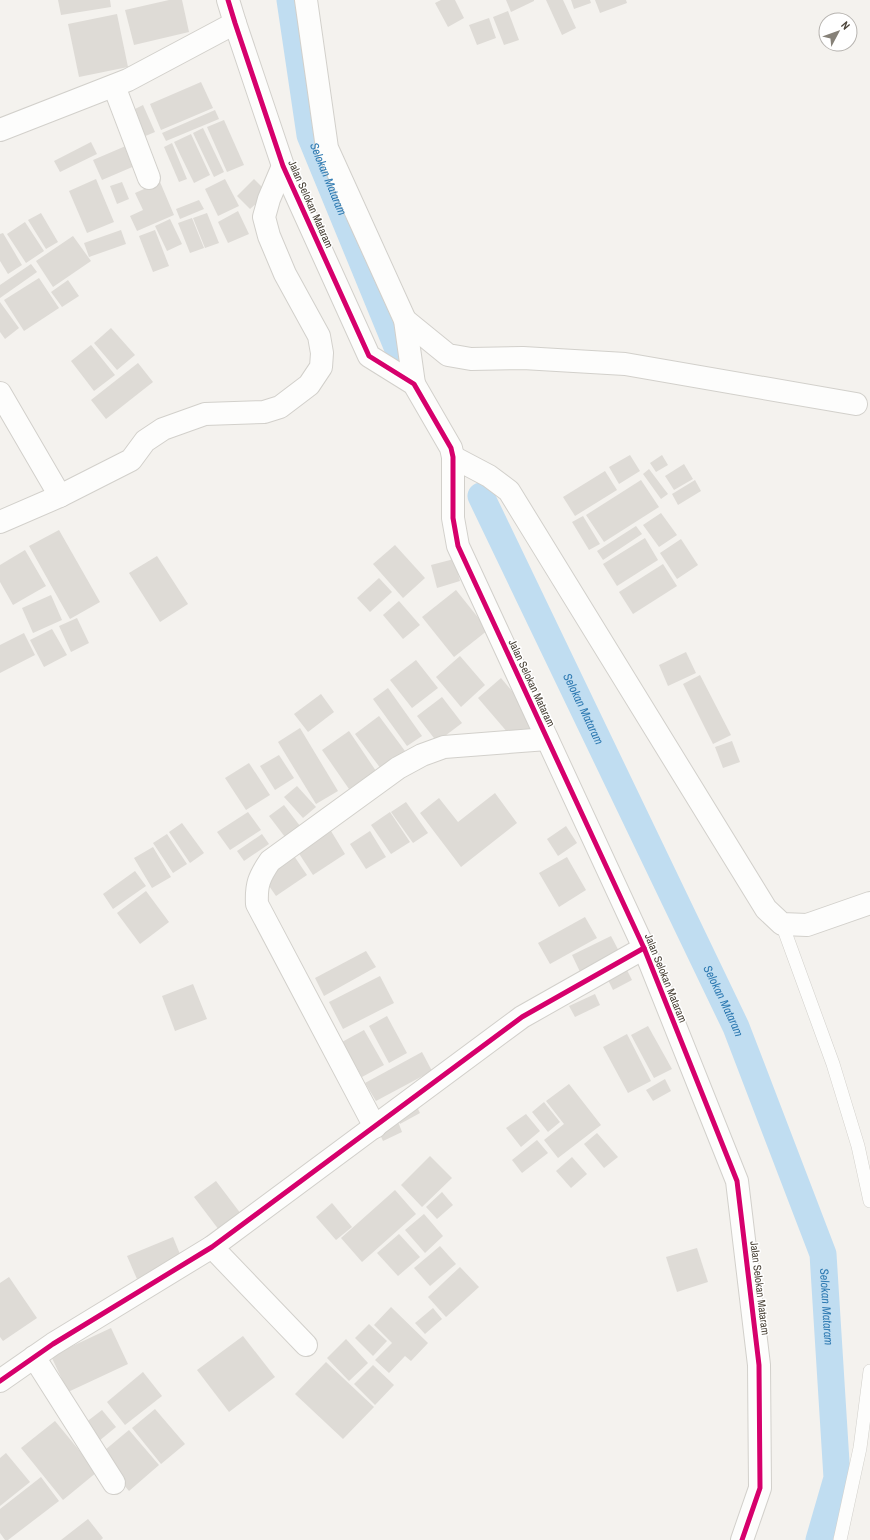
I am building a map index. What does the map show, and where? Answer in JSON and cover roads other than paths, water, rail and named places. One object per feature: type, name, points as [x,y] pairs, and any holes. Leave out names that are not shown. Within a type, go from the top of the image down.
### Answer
[{"type":"street","name":"Jalan Selokan Mataram","points":[[228,0],[283,166],[369,356],[415,387]]},
{"type":"street","points":[[306,0],[327,148],[405,320],[415,387],[452,452],[509,491],[766,909],[782,924],[807,925],[870,903]]},
{"type":"street","points":[[0,130],[128,80],[235,23]]},
{"type":"street","points":[[114,86],[149,178]]},
{"type":"street","points":[[0,522],[60,496],[131,460],[144,441],[163,429],[205,414],[264,412],[280,407],[309,385],[321,367],[322,353],[319,336],[285,274],[269,236],[264,217],[269,199],[283,166]]},
{"type":"street","points":[[405,320],[448,355],[472,359],[523,358],[625,364],[856,404]]},
{"type":"street","points":[[0,393],[60,496]]},
{"type":"street","name":"Jalan Selokan Mataram","points":[[452,452],[453,518],[458,546],[644,948],[737,1181],[760,1365],[760,1488],[742,1540]]},
{"type":"street","points":[[375,1127],[257,904],[256,889],[260,876],[270,861],[398,768],[422,755],[444,748],[547,739]]},
{"type":"street","points":[[0,1381],[52,1344],[212,1247],[522,1017],[644,948]]},
{"type":"street","points":[[212,1247],[306,1346]]},
{"type":"street","points":[[34,1357],[114,1483]]},
{"type":"lane","points":[[782,924],[833,1064],[858,1146],[870,1201]]},
{"type":"lane","points":[[840,1540],[860,1448],[870,1371]]},
{"type":"waterway","name":"Selokan Mataram","points":[[290,0],[310,135],[398,349]]},
{"type":"waterway","name":"Selokan Mataram","points":[[481,496],[736,1027],[823,1254],[837,1478],[819,1540]]}]
